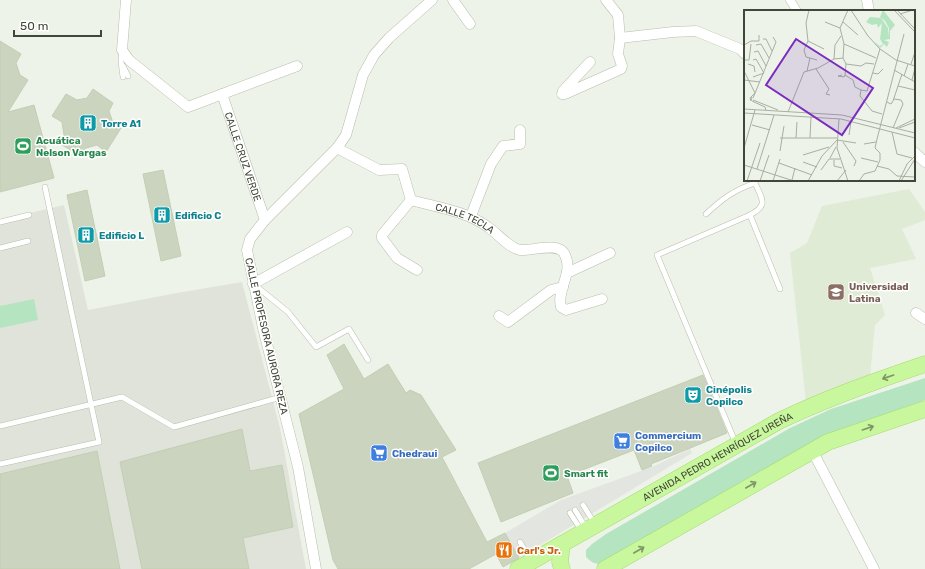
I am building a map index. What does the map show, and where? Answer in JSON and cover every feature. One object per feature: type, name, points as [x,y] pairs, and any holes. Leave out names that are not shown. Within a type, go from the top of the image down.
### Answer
[{"type":"main road","name":"AVENIDA PEDRO HENRÍQUEZ UREÑA","points":[[525,565],[779,421],[855,388],[925,364]]},
{"type":"main road","points":[[605,569],[828,442],[925,410]]},
{"type":"main road","points":[[562,544],[560,562],[562,569]]},
{"type":"main road","points":[[525,565],[544,565],[551,569]]},
{"type":"street","points":[[126,0],[122,50],[129,60],[188,107],[297,66]]},
{"type":"street","name":"CALLE PROFESORA AURORA REZA","points":[[316,569],[298,467],[253,284],[247,246],[250,239],[265,220],[337,148],[346,135],[363,75],[374,55],[390,38],[432,0]]},
{"type":"street","points":[[453,0],[470,24]]},
{"type":"street","points":[[590,62],[563,91],[562,94],[621,69],[622,66],[618,54],[620,38],[618,15],[606,0]]},
{"type":"street","points":[[790,0],[796,10]]},
{"type":"street","points":[[867,0],[869,10]]},
{"type":"street","points":[[620,38],[696,31],[740,49],[744,53]]},
{"type":"street","name":"CALLE CRUZ VERDE","points":[[222,94],[265,220]]},
{"type":"street","points":[[471,216],[491,164],[503,146],[520,144],[520,130]]},
{"type":"street","points":[[337,148],[379,170],[402,170],[410,200],[382,235],[382,238],[397,258],[417,270]]},
{"type":"street","points":[[915,153],[925,162]]},
{"type":"street","name":"CALLE TECLA","points":[[410,200],[471,216],[519,250],[556,248],[563,252],[566,258],[567,273],[559,301],[561,307],[566,310],[602,299]]},
{"type":"street","points":[[253,284],[348,232]]},
{"type":"street","points":[[567,273],[610,253]]},
{"type":"street","points":[[499,316],[508,322],[551,290],[563,287]]},
{"type":"street","points":[[812,450],[874,569]]},
{"type":"lane","points":[[122,50],[121,61],[126,76]]},
{"type":"lane","points":[[706,214],[721,200],[739,188],[755,183],[762,198],[762,205],[759,210],[750,215],[657,255],[736,445]]},
{"type":"lane","points":[[0,464],[99,442],[45,187]]},
{"type":"lane","points":[[0,222],[29,215]]},
{"type":"lane","points":[[750,215],[780,289]]},
{"type":"lane","points":[[0,248],[28,241]]},
{"type":"lane","points":[[253,284],[275,300],[288,312],[316,346],[349,329],[368,360]]},
{"type":"lane","points":[[0,426],[122,397],[174,426],[281,397]]},
{"type":"lane","points":[[583,505],[588,529]]},
{"type":"lane","points":[[575,510],[588,529]]},
{"type":"lane","points":[[570,513],[588,529]]},
{"type":"lane","points":[[520,542],[525,565]]},
{"type":"shaded area","name":"Universidad Latina","points":[[909,189],[925,212],[925,220],[902,229],[916,259],[870,268],[885,315],[875,325],[870,377],[806,402],[790,253],[807,243],[822,206]]},
{"type":"shaded area","points":[[64,205],[88,310],[242,282],[280,428],[306,569],[0,569],[0,220]]},
{"type":"shaded area","points":[[690,449],[692,453],[519,558],[505,533],[561,500],[652,467]]},
{"type":"green space","points":[[34,299],[38,320],[0,328],[0,306]]},
{"type":"green space","points":[[925,378],[925,400],[826,435],[604,563],[594,563],[586,557],[586,550],[606,534],[790,428],[831,409]]},
{"type":"building","name":"Acuática Nelson Vargas","points":[[0,41],[21,54],[16,63],[20,75],[28,80],[8,112],[34,105],[54,178],[0,192]]},
{"type":"building","name":"Torre A1","points":[[93,89],[113,103],[109,111],[113,123],[121,128],[106,152],[97,145],[86,148],[80,156],[59,143],[64,135],[62,122],[52,116],[66,94],[77,100],[87,98]]},
{"type":"building","name":"Edificio C","points":[[163,170],[181,256],[161,261],[143,174]]},
{"type":"building","name":"Edificio L","points":[[87,190],[105,276],[85,281],[67,195]]},
{"type":"building","name":"Chedraui","points":[[344,344],[364,379],[388,364],[406,393],[410,390],[421,395],[456,450],[442,457],[487,542],[505,533],[519,558],[503,567],[496,554],[469,569],[338,569],[333,560],[299,414],[344,389],[327,355]]},
{"type":"building","name":"Commercium Copilco","points":[[703,375],[727,433],[651,464],[652,466],[642,470],[634,450],[567,476],[573,493],[501,522],[478,463]]},
{"type":"building","points":[[242,429],[250,471],[282,465],[293,527],[243,538],[249,569],[142,569],[120,462]]},
{"type":"building","points":[[97,451],[120,569],[0,569],[0,474]]},
{"type":"place","name":"Torre A1","points":[[88,123]]},
{"type":"place","name":"Acuática Nelson Vargas","points":[[23,146]]},
{"type":"place","name":"Edificio C","points":[[162,215]]},
{"type":"place","name":"Edificio L","points":[[86,235]]},
{"type":"place","name":"Universidad Latina","points":[[836,292]]},
{"type":"place","name":"Cinépolis Copilco","points":[[693,395]]},
{"type":"place","name":"Commercium Copilco","points":[[622,441]]},
{"type":"place","name":"Chedraui","points":[[379,453]]},
{"type":"place","name":"Smart fit","points":[[551,473]]},
{"type":"place","name":"Carl's Jr.","points":[[504,550]]}]
